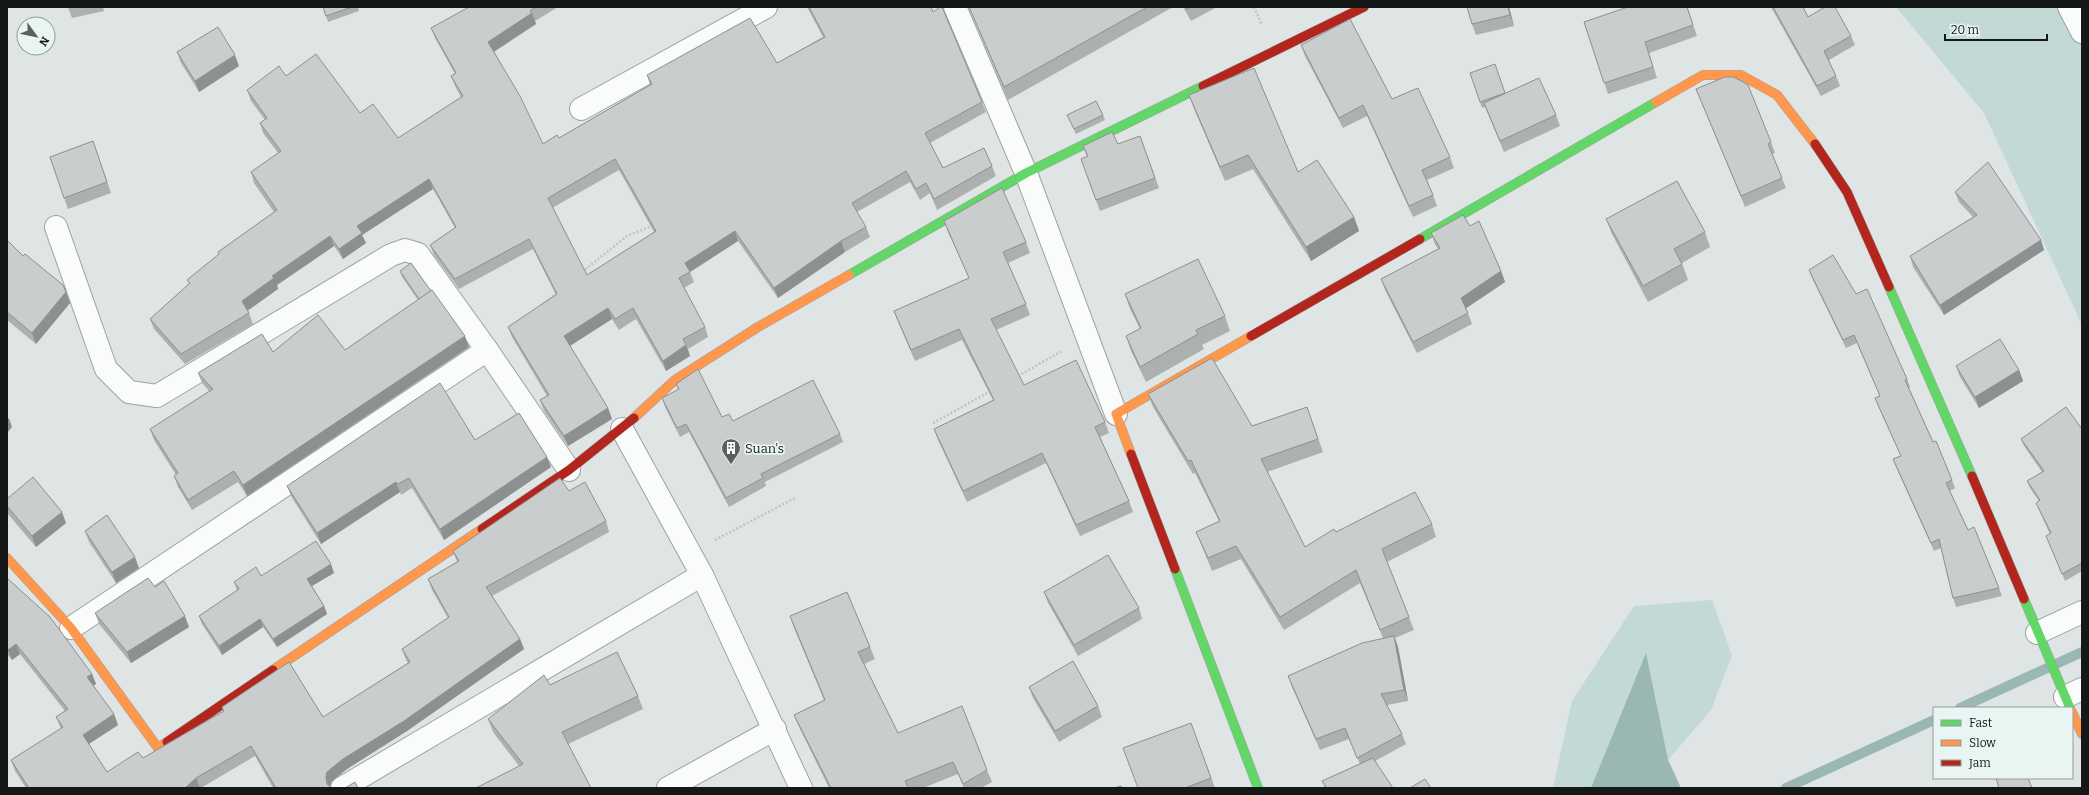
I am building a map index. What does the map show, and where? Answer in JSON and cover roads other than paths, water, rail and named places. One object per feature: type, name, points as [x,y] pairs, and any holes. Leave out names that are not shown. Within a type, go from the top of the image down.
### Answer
[{"type":"street","points":[[581,109],[766,7]]},
{"type":"street","points":[[955,7],[1026,173],[1258,788]]},
{"type":"street","points":[[7,558],[71,628],[158,748],[569,470],[622,429],[675,380],[758,327],[1026,173],[1364,7]]},
{"type":"street","points":[[2068,7],[2082,32]]},
{"type":"street","points":[[1116,414],[1703,75],[1741,75],[1777,95],[1809,135],[1847,192],[1964,458],[2040,640],[2070,698],[2082,734]]},
{"type":"street","points":[[56,226],[106,370],[129,392],[157,396],[391,255],[404,250],[418,254],[487,350],[569,470]]},
{"type":"street","points":[[71,628],[487,350]]},
{"type":"street","points":[[622,429],[702,576],[775,729],[801,788]]},
{"type":"street","points":[[342,788],[702,576]]},
{"type":"street","points":[[2040,640],[2082,612]]},
{"type":"street","points":[[668,788],[775,729]]},
{"type":"waterway","points":[[1962,707],[2082,652]]},
{"type":"waterway","points":[[1786,788],[1933,720]]},
{"type":"place","name":"Suan's","points":[[731,465]]}]
